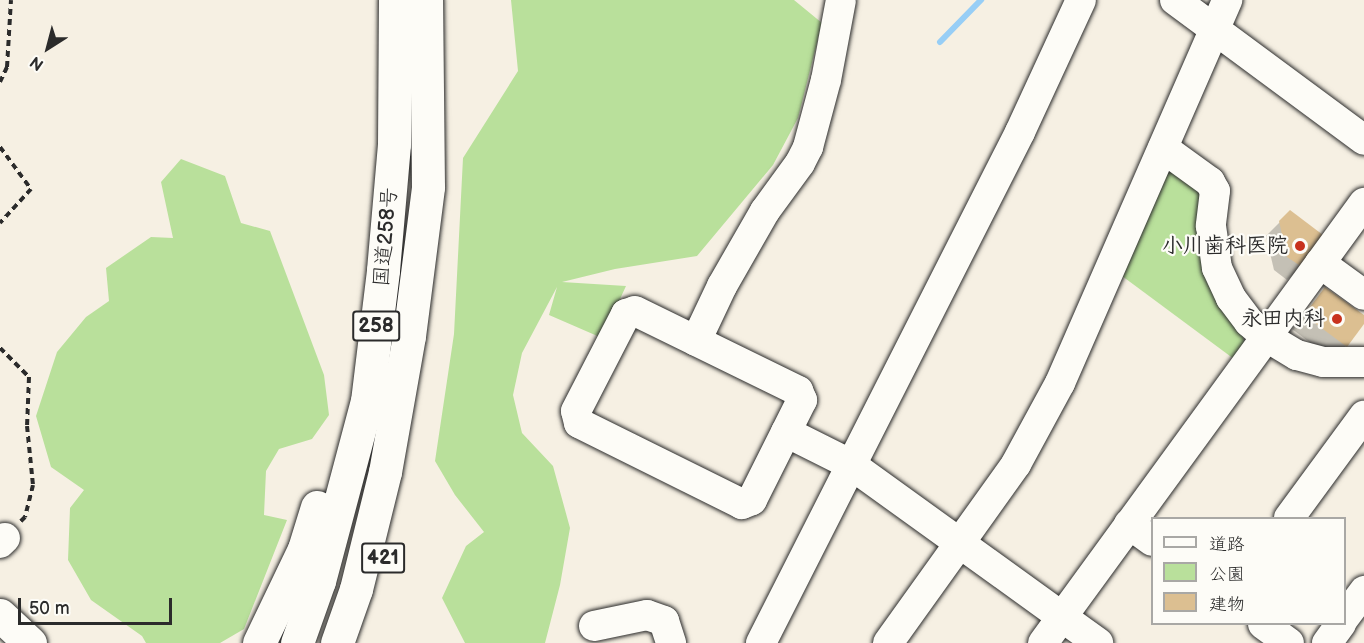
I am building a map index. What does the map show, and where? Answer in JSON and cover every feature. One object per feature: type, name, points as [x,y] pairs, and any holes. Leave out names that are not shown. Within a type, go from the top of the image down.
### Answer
[{"type":"highway","name":"国道258号","points":[[297,643],[319,581],[367,401],[383,270],[394,144],[395,0]]},
{"type":"highway","name":"国道258号","points":[[338,643],[356,589],[385,472],[409,336],[428,187],[426,0]]},
{"type":"highway","points":[[259,643],[304,549],[332,457],[367,401]]},
{"type":"highway","name":"421","points":[[361,643],[389,533],[385,472]]},
{"type":"highway","points":[[0,615],[30,643]]},
{"type":"street","points":[[696,341],[722,286],[765,211],[800,163],[808,147],[826,80],[841,0]]},
{"type":"street","points":[[761,643],[1020,132],[1081,0]]},
{"type":"street","points":[[1175,0],[1364,140]]},
{"type":"street","points":[[888,643],[961,545],[1016,464],[1060,383],[1227,0]]},
{"type":"street","points":[[1163,148],[1210,182],[1215,191],[1212,226],[1217,268],[1240,310],[1265,336],[1297,355],[1339,363],[1364,362]]},
{"type":"street","points":[[1151,517],[1265,336],[1364,203]]},
{"type":"street","points":[[1320,263],[1364,295]]},
{"type":"street","points":[[636,311],[696,341],[798,391],[802,399],[752,500],[742,504],[579,423],[576,411],[626,314],[636,311]]},
{"type":"street","points":[[1290,517],[1364,416]]},
{"type":"street","points":[[786,432],[850,464],[1098,643]]},
{"type":"street","points":[[1043,643],[1062,617],[1141,533],[1151,517]]},
{"type":"street","points":[[1346,615],[1364,591]]},
{"type":"street","points":[[594,626],[647,615],[664,621],[671,643]]},
{"type":"street","points":[[1264,625],[1289,643]]},
{"type":"street","points":[[1327,643],[1340,625]]},
{"type":"path","points":[[0,82],[7,67],[11,0]]},
{"type":"path","points":[[0,147],[31,189],[0,223]]},
{"type":"path","points":[[0,348],[29,377],[27,426],[33,484],[25,518],[3,540]]},
{"type":"green space","points":[[511,0],[794,0],[822,23],[798,118],[773,165],[697,256],[615,269],[562,282],[626,286],[602,338],[549,315],[557,287],[522,353],[513,395],[522,433],[553,466],[570,528],[560,585],[545,643],[465,643],[442,598],[466,546],[484,532],[455,495],[435,461],[454,334],[463,158],[518,71]]},
{"type":"green space","points":[[181,159],[225,176],[241,223],[270,231],[324,375],[329,415],[312,439],[279,449],[266,471],[264,515],[287,520],[244,629],[220,643],[146,643],[142,636],[91,600],[68,560],[70,508],[84,490],[51,467],[36,416],[57,352],[86,317],[109,301],[106,268],[151,237],[173,238],[161,182]]},
{"type":"green space","points":[[1175,170],[1201,189],[1242,329],[1244,342],[1234,359],[1118,273],[1161,174]]},
{"type":"building","name":"小川歯科医院","points":[[1290,210],[1323,235],[1302,267],[1287,257],[1279,221]]},
{"type":"building","name":"永田内科","points":[[1325,287],[1364,315],[1364,324],[1347,347],[1304,315]]},
{"type":"waterway","points":[[940,42],[981,0]]},
{"type":"place","name":"小川歯科医院","points":[[1300,246]]},
{"type":"place","name":"永田内科","points":[[1337,319]]}]
